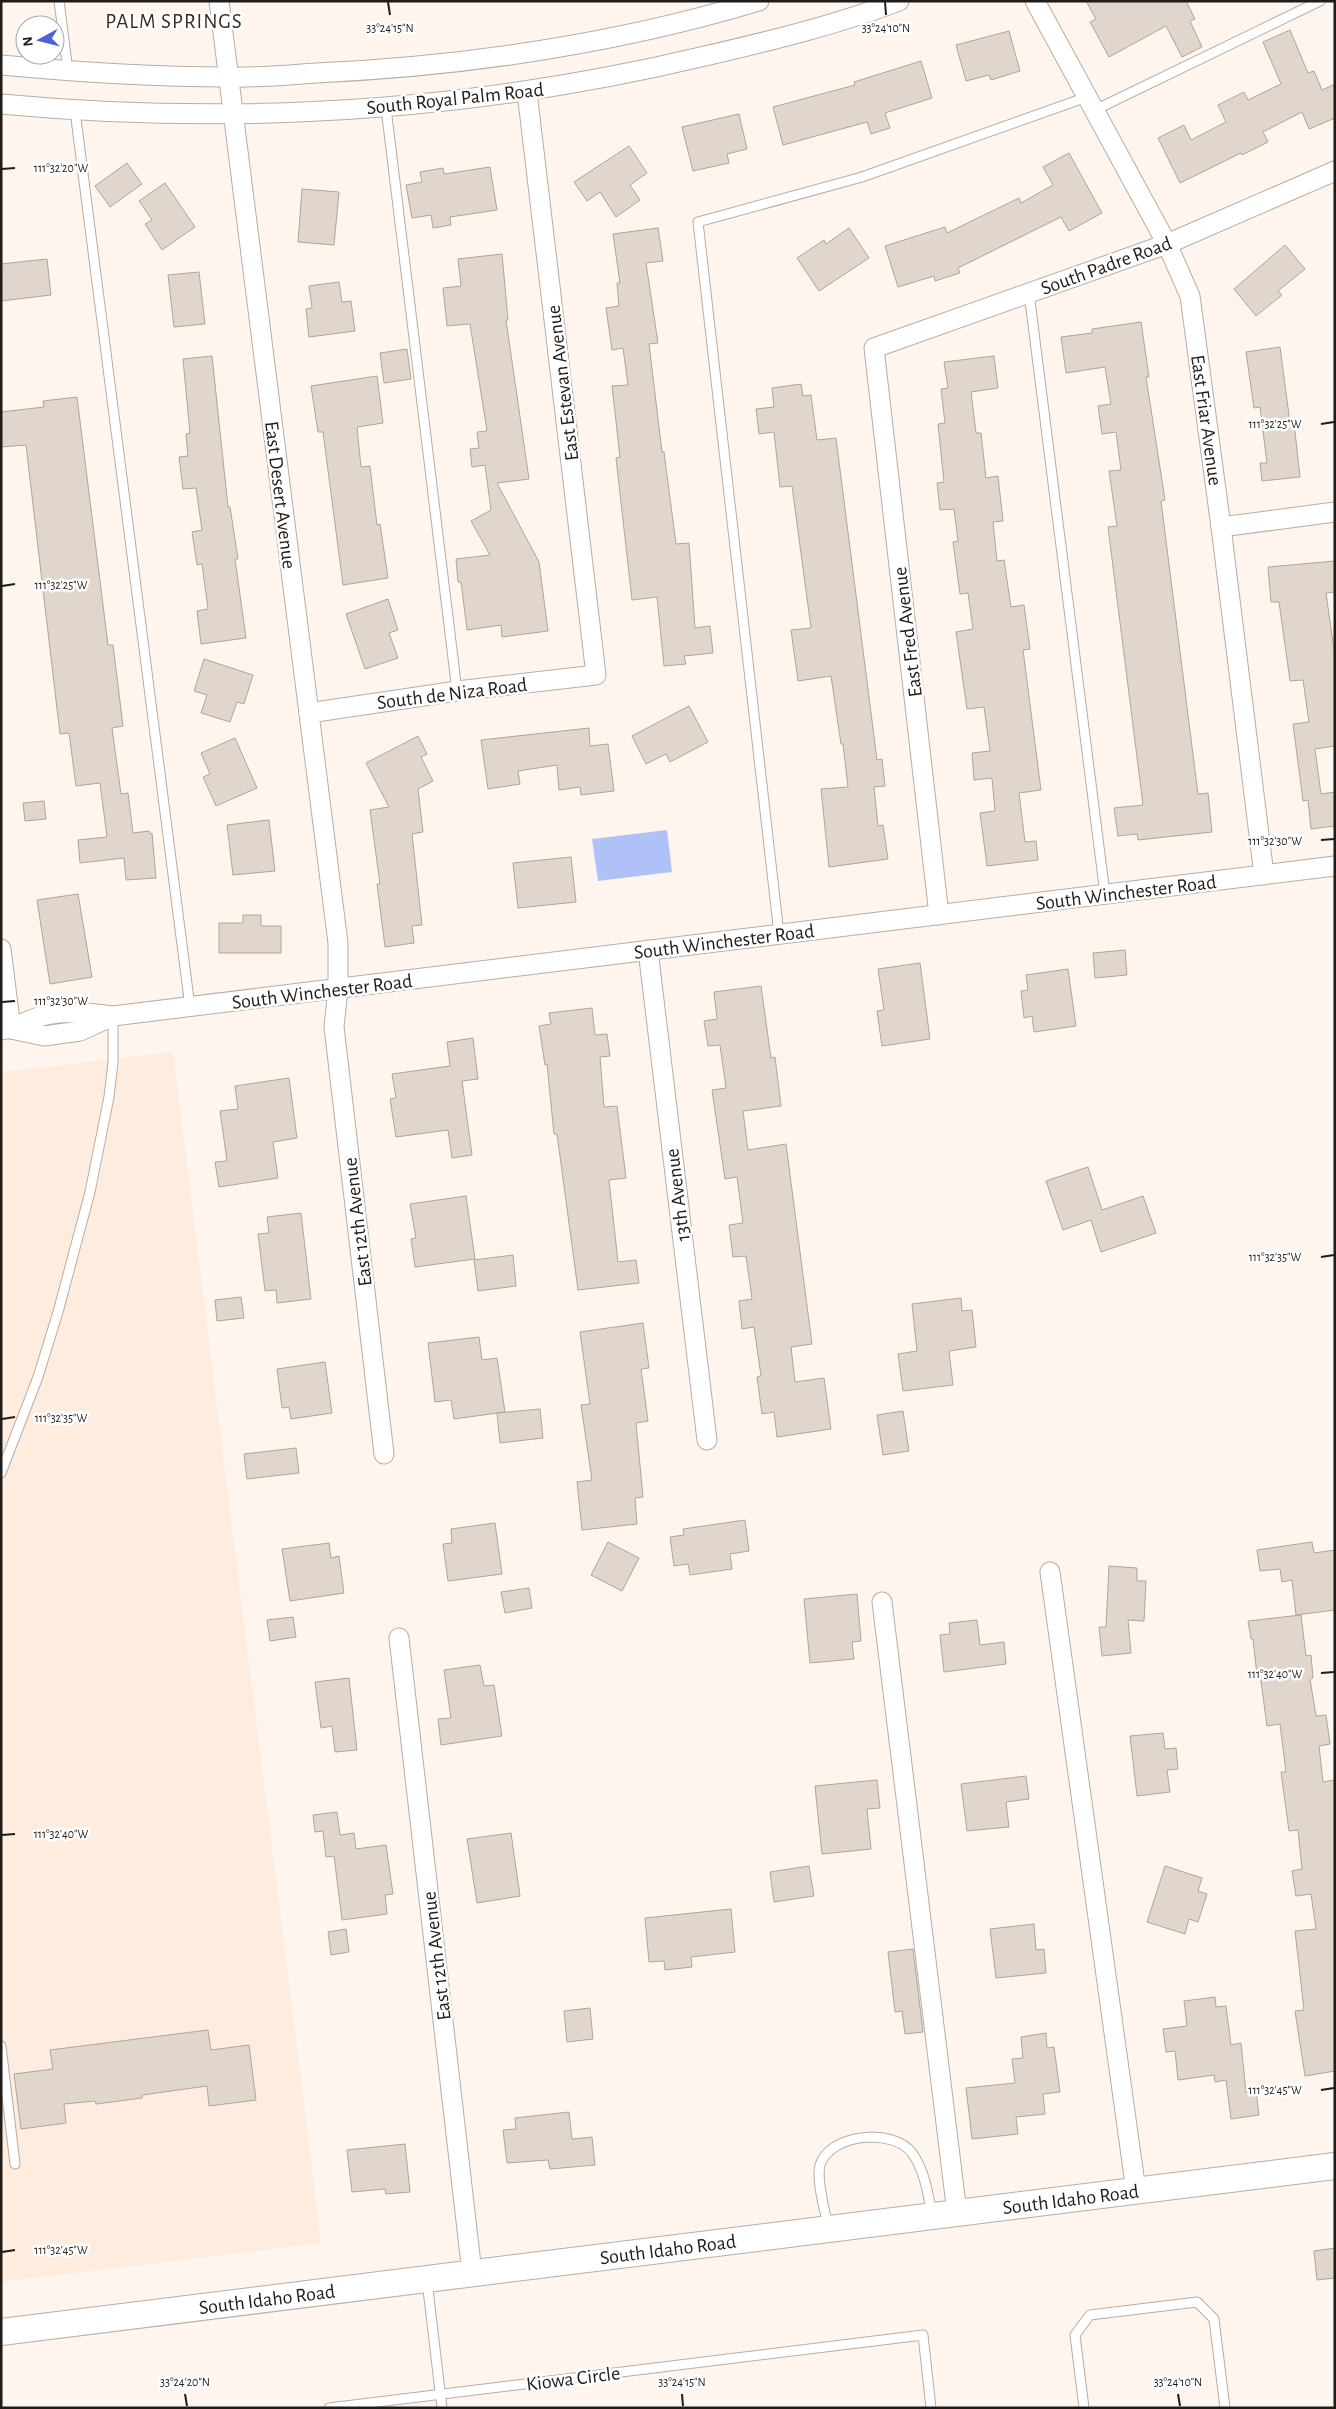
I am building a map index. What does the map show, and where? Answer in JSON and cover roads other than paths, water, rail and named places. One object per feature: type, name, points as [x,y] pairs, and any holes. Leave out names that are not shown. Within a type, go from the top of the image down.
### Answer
[{"type":"main road","name":"South Idaho Road","points":[[1,2332],[1335,2166]]},
{"type":"street","name":"East Desert Avenue","points":[[220,1],[338,943],[338,989]]},
{"type":"street","name":"South Royal Palm Road","points":[[1,65],[68,71],[229,77],[381,70],[520,53],[636,33],[759,1]]},
{"type":"street","name":"South Royal Palm Road","points":[[1,104],[74,111],[233,115],[386,108],[527,92],[643,71],[761,43],[899,1]]},
{"type":"street","name":"East Friar Avenue","points":[[1035,1],[1167,244],[1190,296],[1264,875]]},
{"type":"street","name":"East Estevan Avenue","points":[[527,92],[596,675]]},
{"type":"street","name":"South Padre Road","points":[[874,348],[1167,244],[1335,171]]},
{"type":"street","name":"East Fred Avenue","points":[[874,348],[939,915]]},
{"type":"street","points":[[1221,527],[1335,512]]},
{"type":"street","name":"South de Niza Road","points":[[309,712],[457,691],[596,675]]},
{"type":"street","name":"South Winchester Road","points":[[6,1030],[44,1036],[80,1031],[113,1016],[1335,866]]},
{"type":"street","points":[[1,949],[6,1030]]},
{"type":"street","name":"13th Avenue","points":[[648,950],[707,1440]]},
{"type":"street","name":"East 12th Avenue","points":[[338,989],[334,1027],[384,1454]]},
{"type":"street","points":[[1050,1572],[1136,2191]]},
{"type":"street","points":[[882,1602],[945,2214]]},
{"type":"street","name":"East 12th Avenue","points":[[399,1638],[472,2273]]},
{"type":"lane","points":[[59,1],[68,71]]},
{"type":"lane","points":[[779,934],[698,222],[862,178],[1091,104],[1320,1]]},
{"type":"lane","points":[[386,108],[457,691]]},
{"type":"lane","points":[[74,111],[190,1007]]},
{"type":"lane","points":[[1029,293],[1105,894]]},
{"type":"lane","points":[[1,1473],[38,1377],[58,1312],[90,1192],[109,1097],[113,1062],[113,1016]]},
{"type":"lane","points":[[1,2046],[14,2164]]},
{"type":"lane","points":[[828,2229],[821,2187],[820,2166],[826,2156],[837,2146],[856,2138],[885,2137],[900,2142],[912,2152],[945,2214]]},
{"type":"lane","points":[[426,2280],[442,2408]]},
{"type":"lane","points":[[1084,2408],[1075,2335],[1090,2315],[1197,2302],[1214,2319],[1225,2408]]},
{"type":"lane","name":"Kiowa Circle","points":[[329,2408],[922,2336],[931,2408]]},
{"type":"district","name":"PALM SPRINGS","points":[[174,21]]}]
